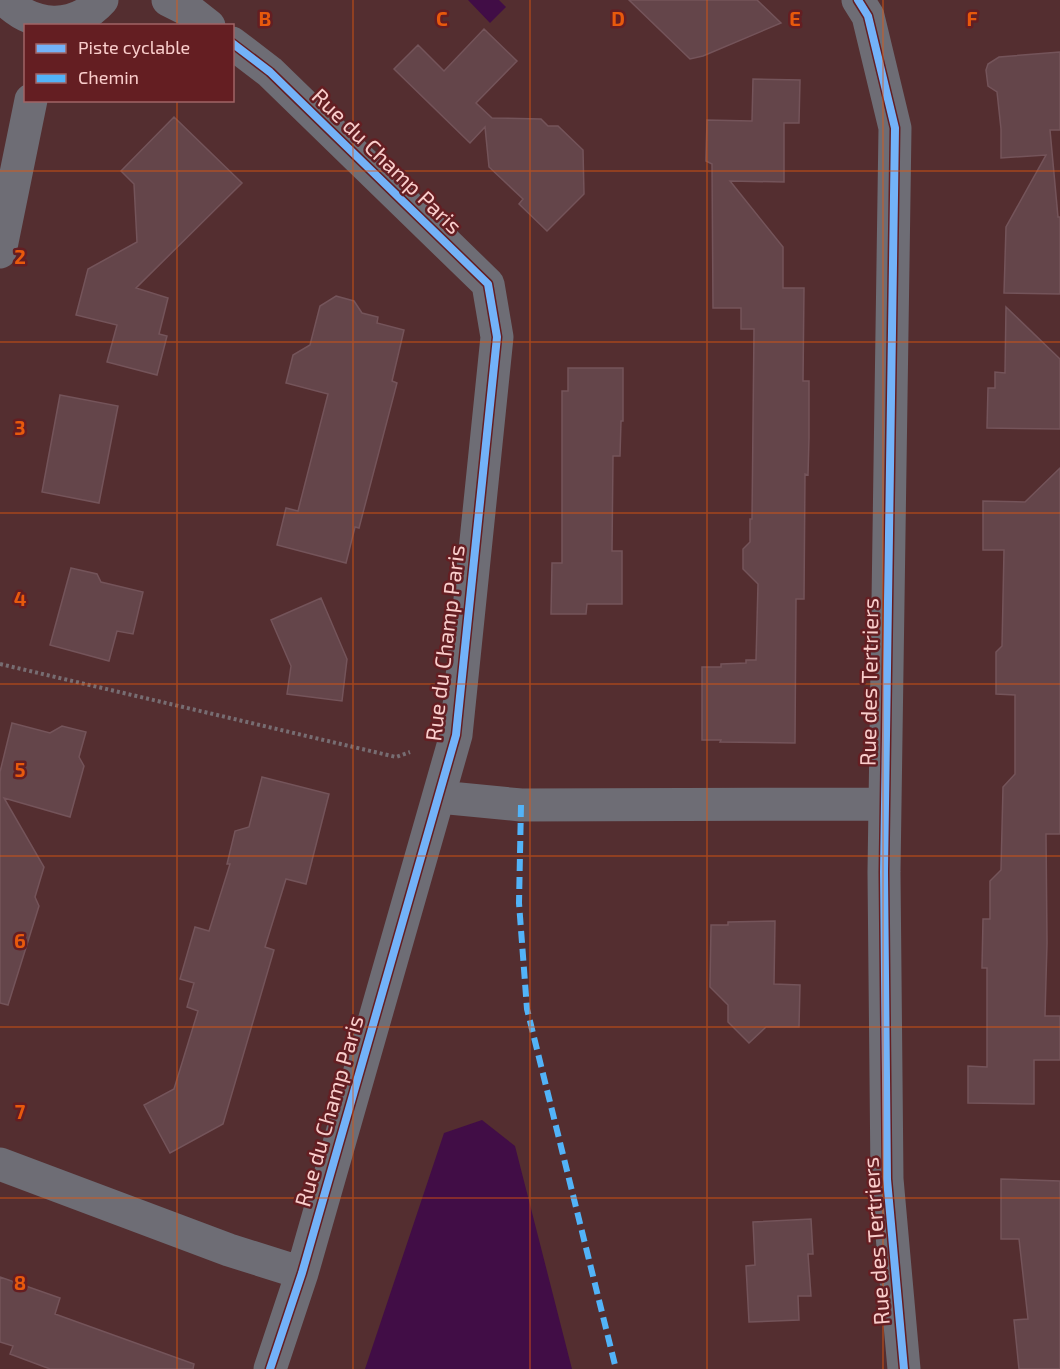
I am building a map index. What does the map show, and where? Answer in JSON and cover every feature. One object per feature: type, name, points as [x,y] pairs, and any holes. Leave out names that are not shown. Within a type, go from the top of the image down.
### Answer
[{"type":"street","points":[[4,0],[19,13],[54,24],[75,19],[93,9],[102,0]]},
{"type":"street","points":[[168,0],[190,11],[206,24]]},
{"type":"street","name":"Rue des Tertriers","points":[[858,0],[868,16],[895,128],[884,872],[887,1179],[904,1369]]},
{"type":"street","name":"Rue du Champ Paris","points":[[234,45],[270,72],[488,284],[496,337],[456,735],[302,1273],[270,1369]]},
{"type":"street","points":[[0,252],[31,102]]},
{"type":"street","points":[[439,796],[521,805],[885,804]]},
{"type":"street","points":[[0,1164],[229,1250],[302,1273]]},
{"type":"path","points":[[0,664],[396,757],[456,735]]},
{"type":"shaded area","points":[[468,0],[499,0],[506,7],[490,23]]},
{"type":"shaded area","points":[[482,1120],[515,1146],[572,1369],[365,1369],[444,1133]]},
{"type":"building","points":[[629,0],[757,0],[781,23],[703,56],[690,59]]},
{"type":"building","points":[[484,29],[517,61],[476,103],[492,118],[541,119],[548,126],[558,126],[583,150],[584,194],[547,231],[519,204],[523,199],[489,167],[485,127],[470,143],[394,69],[418,45],[444,71]]},
{"type":"building","points":[[1060,52],[1060,130],[1050,130],[1058,217],[1060,217],[1060,294],[1004,293],[1006,227],[1046,155],[1001,158],[997,92],[988,86],[986,70],[988,64],[999,57]]},
{"type":"building","points":[[753,79],[800,80],[799,123],[784,123],[784,182],[730,181],[783,247],[783,288],[804,288],[803,381],[809,381],[809,438],[808,475],[805,474],[804,599],[796,599],[795,743],[702,740],[702,667],[721,667],[721,664],[746,663],[746,660],[756,660],[758,584],[743,569],[743,549],[750,542],[750,519],[752,519],[754,329],[741,329],[741,308],[713,308],[712,164],[706,161],[707,120],[752,121]]},
{"type":"building","points":[[174,117],[242,183],[136,288],[168,298],[159,334],[167,336],[157,375],[107,362],[117,325],[76,315],[88,269],[137,242],[134,184],[121,171]]},
{"type":"building","points":[[336,296],[354,301],[362,313],[378,317],[377,323],[404,330],[392,381],[397,383],[359,528],[355,527],[346,563],[277,545],[286,508],[298,511],[328,394],[286,383],[293,355],[310,345],[320,306]]},
{"type":"building","points":[[1006,307],[1060,359],[1060,429],[987,428],[988,388],[995,388],[995,372],[1005,373]]},
{"type":"building","points":[[568,368],[623,368],[623,421],[621,421],[620,456],[613,456],[612,551],[622,551],[622,604],[587,604],[586,614],[551,614],[552,563],[562,563],[562,391],[568,391]]},
{"type":"building","points":[[60,395],[118,406],[99,503],[42,492]]},
{"type":"building","points":[[1060,468],[1060,834],[1046,834],[1045,1016],[1060,1016],[1060,1060],[1034,1060],[1034,1104],[968,1103],[968,1066],[987,1067],[987,968],[982,968],[983,919],[990,919],[990,881],[1001,870],[1003,787],[1015,774],[1015,695],[996,694],[996,652],[1002,646],[1004,550],[983,550],[983,501],[1025,502]]},
{"type":"building","points":[[71,568],[97,574],[101,582],[143,592],[133,634],[117,631],[109,661],[50,645]]},
{"type":"building","points":[[321,598],[347,659],[342,701],[287,694],[291,666],[271,620]]},
{"type":"building","points":[[12,723],[50,733],[62,726],[86,732],[79,757],[84,766],[70,817],[4,798],[44,867],[35,897],[39,906],[8,1005],[0,1003],[0,772]]},
{"type":"building","points":[[262,777],[329,794],[306,884],[286,879],[265,947],[274,950],[223,1124],[170,1153],[144,1105],[174,1089],[198,1011],[187,1007],[194,983],[180,979],[195,927],[209,931],[230,864],[227,864],[235,831],[249,827]]},
{"type":"building","points":[[775,921],[774,984],[800,985],[799,1027],[766,1027],[749,1043],[728,1022],[728,1005],[710,987],[711,925],[728,925],[728,922]]},
{"type":"building","points":[[1001,1179],[1060,1181],[1060,1369],[1019,1369],[1014,1320],[1028,1319],[1019,1239],[1001,1239]]},
{"type":"building","points":[[811,1219],[813,1254],[808,1254],[811,1296],[798,1296],[799,1320],[749,1322],[746,1266],[755,1265],[753,1222]]},
{"type":"building","points":[[0,1277],[60,1298],[55,1314],[194,1364],[193,1369],[50,1369],[10,1354],[13,1346],[0,1342]]},
{"type":"marked path","points":[[521,805],[519,903],[527,1009],[616,1369]]},
{"type":"cycle path","points":[[858,0],[868,16],[895,128],[884,872],[887,1179],[904,1369]]},
{"type":"cycle path","points":[[234,45],[270,72],[488,284],[497,337],[456,735],[302,1273],[270,1369]]}]
